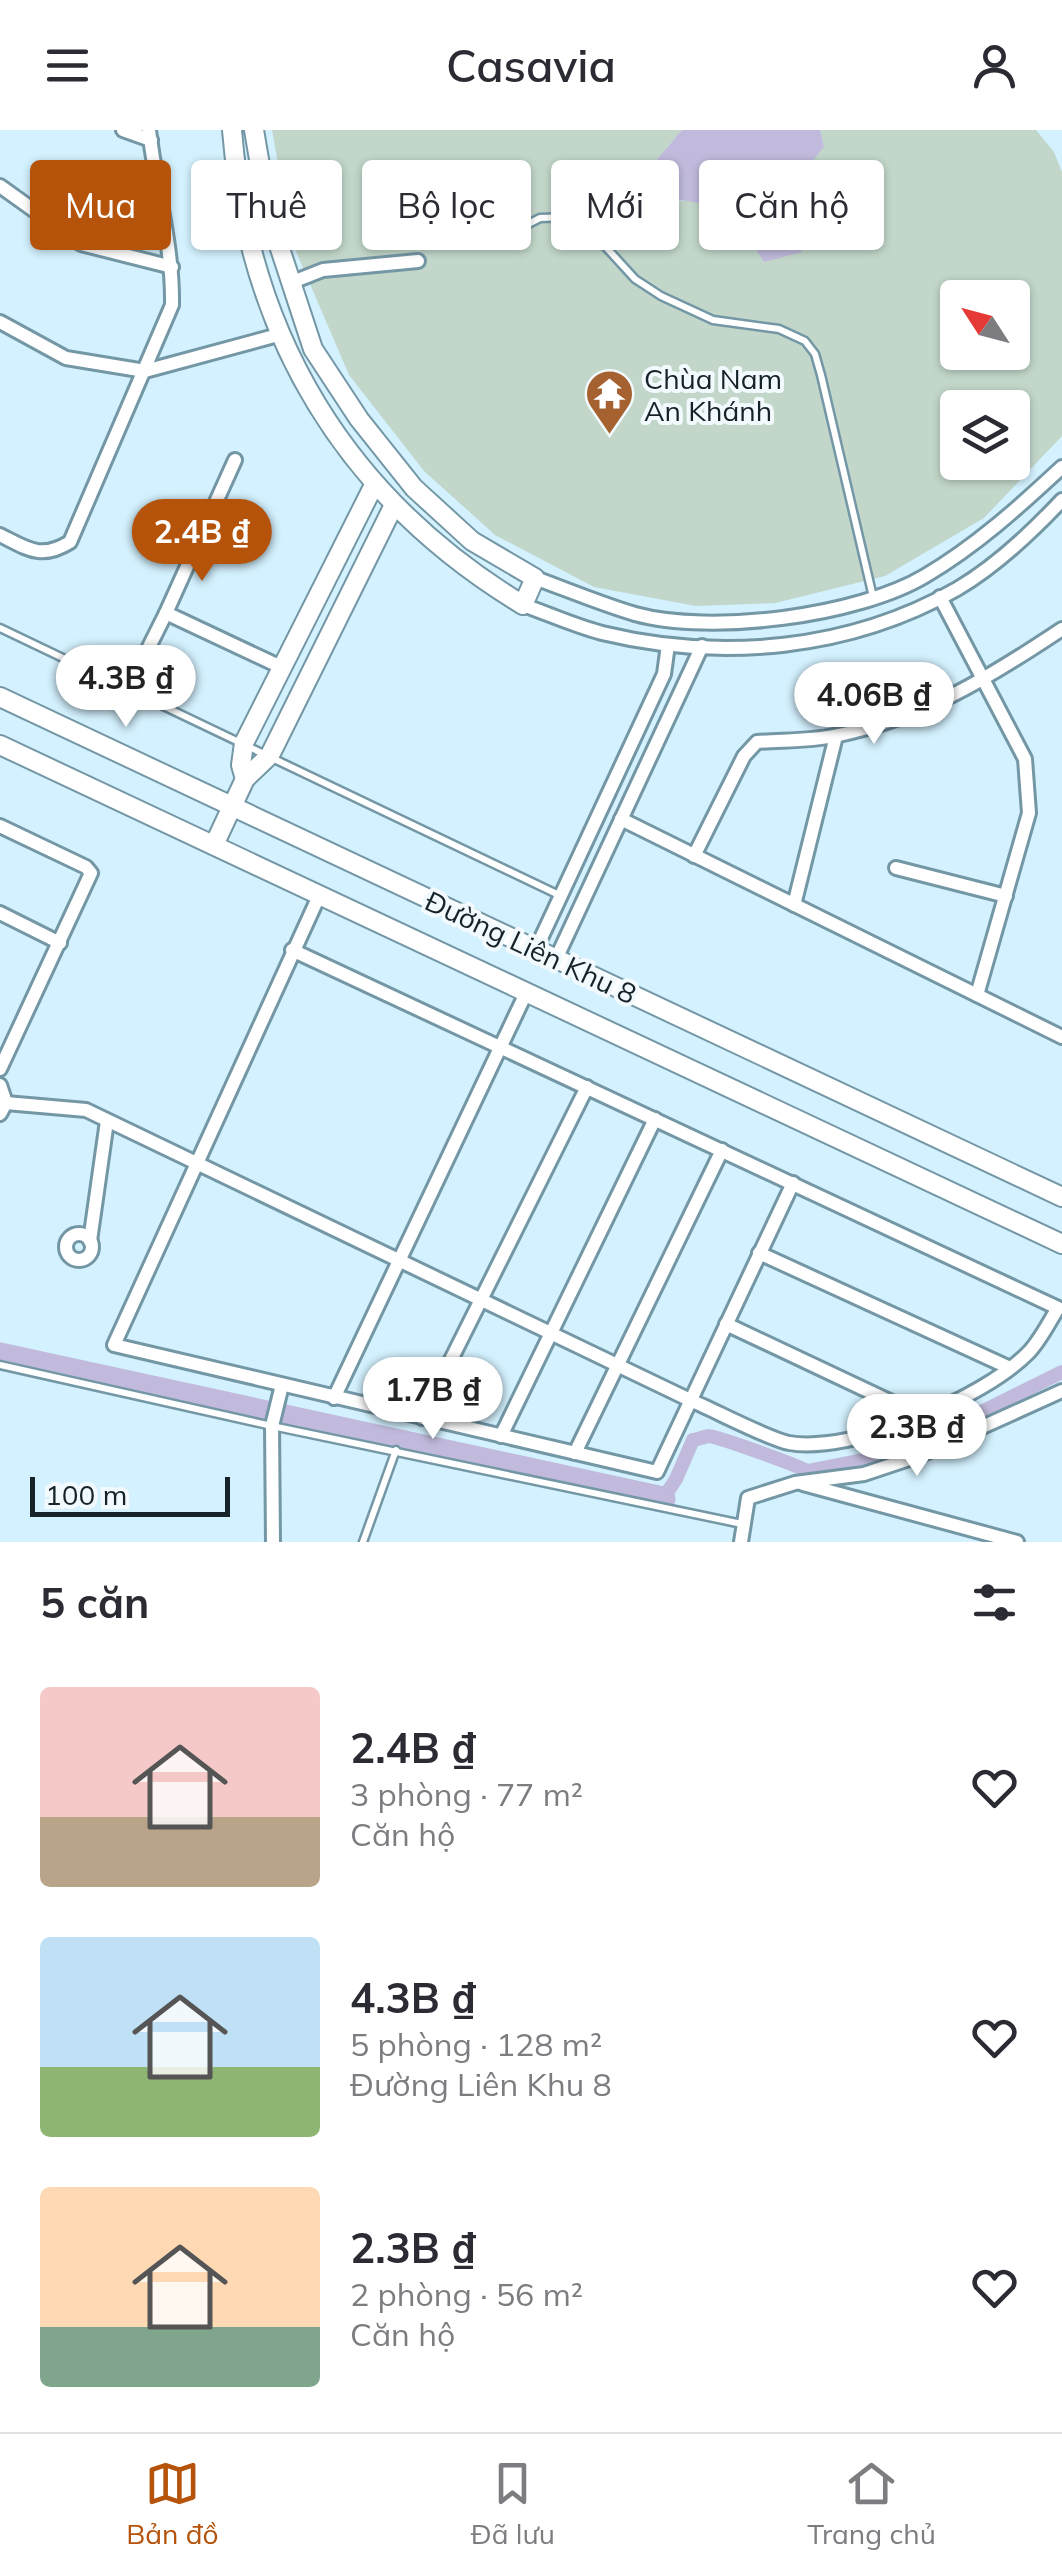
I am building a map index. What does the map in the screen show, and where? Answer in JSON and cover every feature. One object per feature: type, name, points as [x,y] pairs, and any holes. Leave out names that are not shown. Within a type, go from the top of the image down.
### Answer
[{"type":"street","points":[[0,535],[32,551],[52,553],[70,542],[172,305],[172,266],[150,135],[123,130]]},
{"type":"street","points":[[232,130],[245,223],[278,335],[341,444],[394,505],[482,580],[523,606],[601,632],[668,644],[758,649],[854,634],[958,588],[1027,536],[1062,500]]},
{"type":"street","points":[[254,130],[268,212],[313,349],[359,419],[414,488],[472,541],[535,578],[639,615],[712,622],[784,618],[874,598],[923,578],[992,530],[1062,467]]},
{"type":"street","points":[[0,186],[81,244],[172,266]]},
{"type":"street","points":[[290,282],[323,270],[418,260]]},
{"type":"street","points":[[1,324],[66,358],[145,372],[278,335]]},
{"type":"street","points":[[148,649],[234,460]]},
{"type":"street","points":[[245,779],[244,743],[374,484]]},
{"type":"street","points":[[214,845],[245,779],[270,755],[394,505]]},
{"type":"street","points":[[357,519],[381,532]]},
{"type":"street","points":[[523,606],[535,578]]},
{"type":"street","points":[[940,597],[1025,759],[1030,813],[977,995]]},
{"type":"street","points":[[311,608],[336,621]]},
{"type":"street","points":[[166,613],[281,667]]},
{"type":"street","points":[[694,856],[744,756],[757,742],[836,736],[919,712],[984,681],[1062,629]]},
{"type":"street","points":[[536,949],[664,674],[668,644]]},
{"type":"street","points":[[556,959],[702,646]]},
{"type":"street","name":"Đường Liên Khu 8","points":[[0,697],[1062,1198]]},
{"type":"street","points":[[794,905],[836,736]]},
{"type":"street","name":"Đường Liên Khu 8","points":[[0,745],[1062,1244]]},
{"type":"street","points":[[625,758],[644,769]]},
{"type":"street","points":[[621,819],[1062,1037]]},
{"type":"street","points":[[0,826],[86,867],[91,873],[0,1069]]},
{"type":"street","points":[[896,868],[1006,896]]},
{"type":"street","points":[[319,896],[114,1345],[657,1472],[792,1184]]},
{"type":"street","points":[[0,912],[60,943]]},
{"type":"street","points":[[0,1084],[3,1109],[86,1110],[690,1400],[789,1442],[857,1440],[992,1383],[1030,1351],[1058,1308],[292,950]]},
{"type":"street","points":[[334,1398],[527,992]]},
{"type":"street","points":[[422,1418],[587,1086]]},
{"type":"street","points":[[501,1436],[655,1118]]},
{"type":"street","points":[[90,1241],[107,1120]]},
{"type":"street","points":[[575,1453],[722,1150]]},
{"type":"street","points":[[760,1253],[1010,1368]]},
{"type":"street","points":[[726,1324],[921,1416]]},
{"type":"street","points":[[274,1542],[272,1426],[282,1386]]},
{"type":"street","points":[[741,1542],[748,1498],[795,1482],[864,1474],[918,1456],[1062,1392]]},
{"type":"street","points":[[795,1482],[1017,1542]]},
{"type":"lane","points":[[531,223],[540,218],[570,217],[593,233],[635,279],[661,296],[713,320],[778,329],[805,341],[815,354],[821,375],[874,598]]},
{"type":"lane","points":[[0,628],[560,896]]},
{"type":"lane","points":[[0,1365],[744,1524]]},
{"type":"lane","points":[[363,1542],[396,1450]]},
{"type":"green space","points":[[272,130],[682,130],[657,160],[551,160],[551,250],[679,250],[679,201],[694,200],[699,202],[699,250],[884,250],[884,160],[813,160],[823,147],[820,130],[1036,130],[1054,152],[1062,172],[1062,436],[1030,470],[1030,390],[940,390],[940,480],[1020,480],[984,518],[885,576],[775,603],[696,606],[594,587],[495,535],[424,471],[349,375],[295,250],[342,250],[342,160],[277,160]]},
{"type":"shaded area","points":[[682,130],[820,130],[824,147],[814,160],[699,160],[699,204],[679,201],[679,160],[657,160]]},
{"type":"shaded area","points":[[756,250],[802,250],[802,252],[764,262]]},
{"type":"waterway","points":[[0,1355],[663,1499]]},
{"type":"waterway","points":[[663,1499],[693,1440],[715,1437],[807,1471],[899,1453],[1062,1372]]},
{"type":"place","name":"Chùa Nam An Khánh","points":[[609,436]]}]
